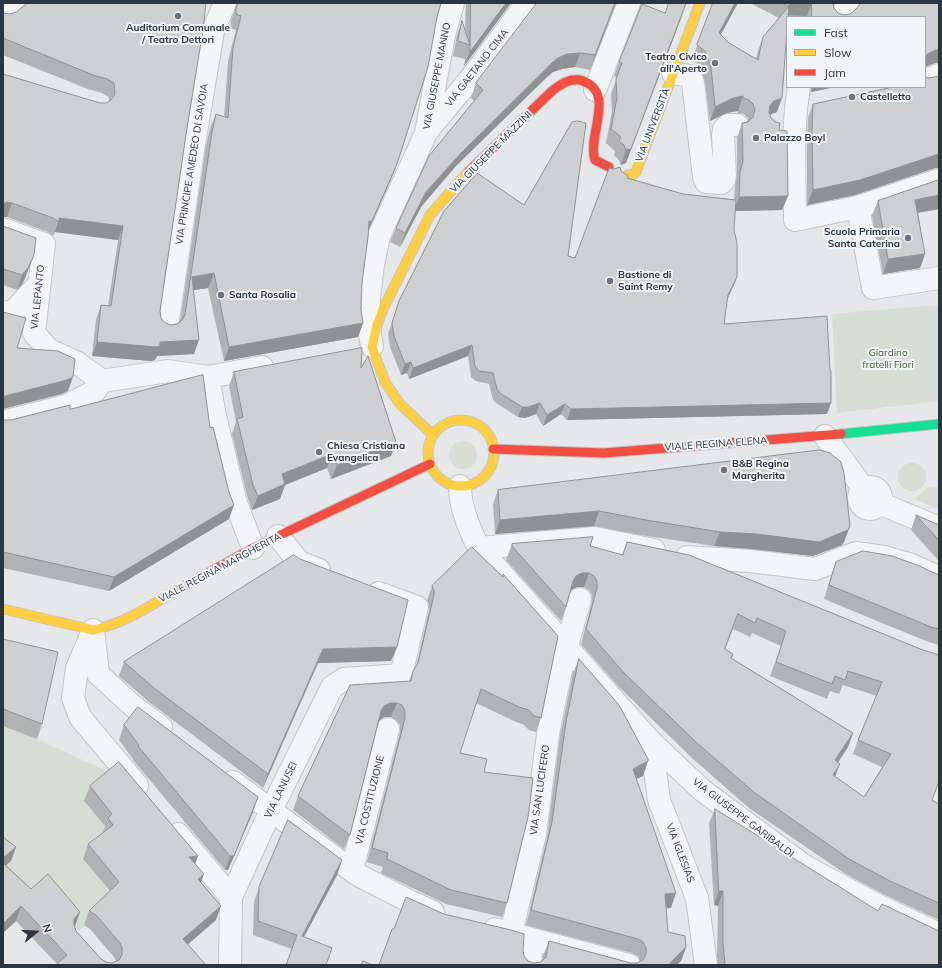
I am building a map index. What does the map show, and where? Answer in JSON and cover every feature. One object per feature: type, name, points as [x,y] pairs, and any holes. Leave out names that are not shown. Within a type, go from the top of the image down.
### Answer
[{"type":"street","points":[[3,16],[22,3]]},
{"type":"street","name":"VIA PRINCIPE AMEDEO DI SAVOIA","points":[[167,327],[194,144],[213,31],[225,3]]},
{"type":"street","name":"VIA GIUSEPPE MANNO","points":[[364,348],[368,324],[373,265],[379,236],[426,133],[444,35],[453,3]]},
{"type":"street","name":"VIA GAETANO CIMA","points":[[426,133],[471,78],[527,3]]},
{"type":"street","points":[[609,167],[595,160],[593,151],[600,103],[599,96],[595,90],[629,3]]},
{"type":"street","name":"VIA UNIVERSITÀ","points":[[628,175],[632,175],[636,172],[700,3]]},
{"type":"street","points":[[841,16],[846,8],[852,3]]},
{"type":"street","points":[[673,73],[690,76],[706,182],[721,183],[724,180],[724,129],[728,124],[737,125]]},
{"type":"street","points":[[926,80],[939,76]]},
{"type":"street","name":"VIA GIUSEPPE MAZZINI","points":[[364,348],[377,325],[384,307],[430,215],[464,176],[558,85],[567,80],[575,79],[590,84],[595,90]]},
{"type":"street","points":[[799,88],[790,124],[795,220],[858,207],[939,180]]},
{"type":"street","points":[[790,124],[819,104]]},
{"type":"street","points":[[858,207],[873,288],[939,278]]},
{"type":"street","name":"VIA LEPANTO","points":[[3,229],[44,244],[34,333],[49,350],[76,362],[102,381]]},
{"type":"street","points":[[3,312],[11,314],[39,284]]},
{"type":"street","points":[[364,348],[400,404],[434,435]]},
{"type":"street","points":[[3,422],[66,406],[95,391],[102,381],[167,363],[208,377],[278,364]]},
{"type":"street","points":[[208,377],[215,416],[236,503],[253,548]]},
{"type":"street","points":[[466,420],[476,424],[484,430],[492,442],[493,448],[492,462],[486,474],[481,479],[471,484],[460,486],[446,482],[439,478],[430,464],[429,447],[434,435],[444,425],[451,422],[466,420]]},
{"type":"street","name":"VIALE REGINA ELENA","points":[[493,448],[529,451],[604,452],[825,436],[939,424]]},
{"type":"street","points":[[825,436],[872,496],[933,525]]},
{"type":"street","name":"VIALE REGINA MARGHERITA","points":[[3,609],[93,630],[108,627],[126,619],[253,548],[430,464]]},
{"type":"street","name":"VIA GIUSEPPE GARIBALDI","points":[[460,486],[460,497],[465,514],[479,548],[568,646],[651,742],[702,790],[768,840],[806,866],[879,906],[939,934]]},
{"type":"street","points":[[278,536],[299,562],[336,576]]},
{"type":"street","points":[[479,548],[595,538],[687,557],[750,561],[815,569],[856,553],[884,557],[909,564],[934,575],[939,579]]},
{"type":"street","points":[[687,557],[744,581]]},
{"type":"street","name":"VIA LANUSEI","points":[[230,965],[231,897],[271,810],[332,687],[344,679],[401,675],[417,607],[358,585]]},
{"type":"street","name":"VIA SAN LUCIFERO","points":[[509,932],[513,925],[535,834],[548,734],[580,599]]},
{"type":"street","points":[[93,630],[98,674],[133,706],[176,739]]},
{"type":"street","points":[[93,630],[77,668],[73,698],[80,717],[152,802]]},
{"type":"street","name":"VIA COSTITUZIONE","points":[[352,870],[388,729]]},
{"type":"street","name":"VIA IGLESIAS","points":[[651,742],[659,800],[697,898],[706,965]]},
{"type":"street","points":[[220,771],[358,875],[408,902],[442,916],[449,917]]},
{"type":"street","points":[[167,820],[231,897]]},
{"type":"street","points":[[479,925],[629,965]]},
{"type":"street","points":[[530,965],[532,940]]},
{"type":"green space","name":"Giardino fratelli Fiori","points":[[939,305],[939,401],[837,413],[832,314]]},
{"type":"green space","points":[[463,441],[473,445],[477,455],[473,465],[463,469],[453,465],[449,455],[453,445]]},
{"type":"green space","points":[[912,463],[922,467],[926,477],[922,487],[912,491],[902,487],[898,477],[902,467]]},
{"type":"green space","points":[[939,487],[939,509],[915,499],[926,488]]},
{"type":"green space","points":[[3,725],[115,775],[107,829],[105,886],[113,898],[79,931],[42,888],[40,896],[3,868]]},
{"type":"building","points":[[28,3],[206,3],[160,311],[161,318],[164,322],[170,325],[177,324],[185,315],[212,132],[216,114],[228,118],[233,47],[241,16],[236,14],[236,7],[238,3],[441,3],[428,67],[397,164],[372,221],[369,221],[362,283],[361,309],[363,323],[229,347],[214,273],[192,277],[199,340],[160,342],[160,346],[156,347],[97,342],[101,305],[111,306],[123,226],[59,218],[59,222],[53,218],[12,203],[6,202],[3,204],[3,74],[100,103],[106,103],[111,100],[115,94],[114,83],[3,38],[3,13],[10,14],[16,12]]},
{"type":"building","points":[[471,3],[506,3],[470,52]]},
{"type":"building","points":[[537,3],[615,3],[595,55],[580,53],[567,54],[558,58],[552,63],[461,153],[426,192],[405,233],[396,228],[429,156],[483,90],[476,83]]},
{"type":"building","points":[[669,3],[686,3],[631,149],[626,150],[624,145],[619,141],[621,137],[611,129],[617,98],[616,79],[622,63],[619,62],[642,4],[665,13]]},
{"type":"building","points":[[713,3],[735,3],[719,33],[729,43],[758,60],[763,37],[789,6],[788,16],[786,16],[786,43],[782,98],[774,101],[770,105],[769,112],[771,118],[780,123],[779,130],[787,131],[788,196],[739,197],[740,172],[743,161],[742,123],[748,122],[753,117],[755,110],[753,104],[749,100],[743,98],[743,96],[733,98],[715,107],[711,67],[706,52],[697,45]]},
{"type":"building","points":[[782,3],[789,3],[789,6]]},
{"type":"building","points":[[812,3],[833,3],[834,8],[838,13],[844,15],[850,14],[861,3],[939,3],[939,49],[926,55],[926,16],[812,16]]},
{"type":"building","points":[[462,21],[470,45],[458,41]]},
{"type":"building","points":[[939,76],[939,154],[860,180],[813,190],[813,104],[888,88],[926,88],[926,77],[928,78]]},
{"type":"building","name":"Bastione di Saint Remy","points":[[578,121],[586,123],[568,256],[575,258],[609,168],[614,169],[620,167],[621,171],[628,176],[627,178],[683,194],[736,200],[734,230],[737,243],[737,277],[728,295],[724,324],[827,316],[831,371],[831,403],[571,409],[565,404],[547,415],[540,403],[528,407],[522,407],[500,393],[497,389],[493,373],[479,371],[475,366],[472,345],[413,368],[411,362],[405,364],[394,336],[392,323],[399,301],[444,211],[477,173],[524,205],[572,122]]},
{"type":"building","points":[[939,180],[939,195],[915,200],[925,254],[888,259],[878,201]]},
{"type":"building","points":[[3,226],[36,238],[34,255],[28,268],[22,275],[3,269]]},
{"type":"building","points":[[3,312],[26,318],[17,348],[58,351],[75,359],[73,377],[67,380],[3,397]]},
{"type":"building","points":[[362,348],[361,368],[368,356],[396,442],[337,465],[332,454],[282,474],[285,484],[258,496],[253,485],[237,419],[243,417],[234,372]]},
{"type":"building","points":[[203,375],[210,428],[213,427],[229,492],[234,505],[114,577],[3,552],[3,419],[11,420],[70,405],[70,409]]},
{"type":"building","points":[[820,450],[830,453],[841,462],[844,473],[850,526],[848,530],[819,542],[757,534],[720,532],[599,511],[500,520],[498,490]]},
{"type":"building","points":[[916,515],[939,525],[939,540]]},
{"type":"building","points":[[593,537],[590,546],[623,555],[627,542],[689,555],[923,650],[939,655],[939,781],[932,800],[939,804],[939,903],[890,881],[849,859],[755,793],[697,743],[624,673],[586,629],[597,588],[597,581],[594,576],[589,573],[582,573],[576,576],[573,581],[566,607],[512,546],[512,544]],"holes":[[[738,614],[755,623],[757,618],[786,631],[776,662],[832,684],[835,676],[845,680],[848,671],[882,682],[858,740],[891,754],[864,797],[833,775],[840,764],[835,760],[853,733],[731,658],[733,654],[725,649]]]},
{"type":"building","points":[[472,547],[503,577],[503,574],[558,636],[541,718],[534,716],[529,710],[519,707],[481,689],[460,753],[487,759],[484,772],[533,778],[528,817],[507,903],[451,890],[387,859],[388,853],[372,848],[405,718],[405,711],[402,705],[390,703],[384,706],[381,711],[350,835],[298,796],[350,685],[411,681],[413,671],[418,663],[434,595],[432,586]]},
{"type":"building","points":[[863,551],[892,556],[939,575],[939,629],[829,585],[836,562]]},
{"type":"building","points":[[294,555],[300,559],[408,600],[397,647],[323,649],[268,774],[154,688],[124,662]]},
{"type":"building","points":[[3,639],[58,652],[42,724],[3,709]]},
{"type":"building","points":[[579,659],[619,705],[648,759],[648,761],[633,769],[676,893],[665,894],[668,932],[685,936],[686,947],[668,965],[379,965],[392,929],[394,929],[406,897],[444,914],[524,934],[524,956],[528,961],[534,963],[541,962],[546,957],[549,941],[631,963],[637,963],[643,960],[646,954],[646,948],[643,942],[638,939],[531,910],[552,822],[566,722]]},
{"type":"building","points":[[138,707],[258,797],[234,856],[230,856],[138,746],[139,745],[124,725]]},
{"type":"building","points":[[119,762],[198,856],[189,857],[204,874],[198,879],[221,906],[183,939],[206,965],[56,965],[67,955],[21,906],[3,924],[3,863],[31,889],[48,874],[80,912],[74,919],[76,931],[101,959],[112,963],[119,960],[122,955],[120,943],[96,915],[89,911],[119,882],[88,844],[113,825],[108,818],[112,814],[90,786]]},
{"type":"building","points":[[715,809],[878,911],[882,904],[939,931],[939,965],[725,965],[723,942],[723,891],[719,891]]},
{"type":"building","points":[[288,820],[342,860],[302,936],[332,948],[326,965],[286,965],[297,935],[258,921],[259,887]]},
{"type":"building","points":[[3,837],[16,847],[3,858]]},
{"type":"building","points":[[363,961],[373,965],[362,965]]},
{"type":"traffic: fast","points":[[841,434],[939,424]]},
{"type":"traffic: slow","points":[[628,175],[632,175],[636,172],[700,3]]},
{"type":"traffic: slow","points":[[433,435],[400,404],[385,382],[372,347],[377,325],[384,307],[430,215],[468,172]]},
{"type":"traffic: slow","points":[[461,420],[473,423],[484,430],[491,441],[494,453],[491,465],[484,476],[473,483],[461,486],[449,483],[438,476],[431,465],[428,453],[431,441],[438,430],[449,423],[461,420]]},
{"type":"traffic: slow","points":[[3,609],[93,630],[115,624],[174,592]]},
{"type":"traffic: jam","points":[[468,172],[552,91],[563,84],[574,80],[583,81],[593,87],[598,95],[599,105],[594,139],[595,160],[609,167]]},
{"type":"traffic: jam","points":[[493,449],[604,453],[841,434]]},
{"type":"traffic: jam","points":[[174,592],[253,548],[430,464]]},
{"type":"place","name":"Auditorium Comunale / Teatro Dettori","points":[[178,16]]},
{"type":"place","name":"Teatro Civico all'Aperto","points":[[715,63]]},
{"type":"place","name":"Castelletto","points":[[852,97]]},
{"type":"place","name":"Palazzo Boyl","points":[[756,138]]},
{"type":"place","name":"Scuola Primaria Santa Caterina","points":[[908,238]]},
{"type":"place","name":"Bastione di Saint Remy","points":[[610,281]]},
{"type":"place","name":"Santa Rosalia","points":[[221,295]]},
{"type":"place","name":"Chiesa Cristiana Evangelica","points":[[319,452]]},
{"type":"place","name":"B&B Regina Margherita","points":[[724,470]]}]
